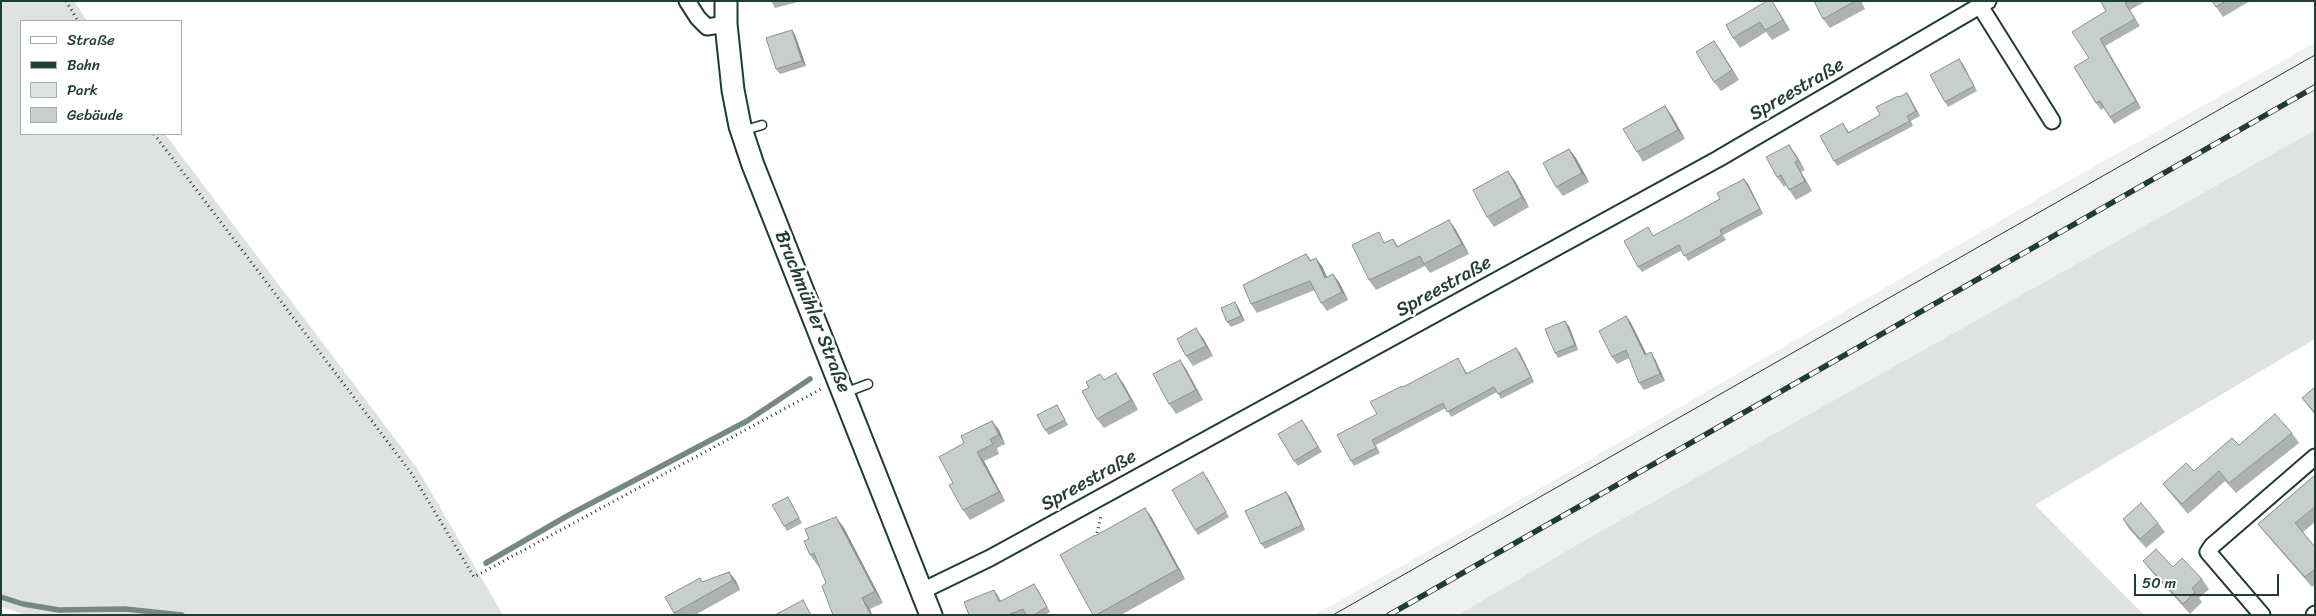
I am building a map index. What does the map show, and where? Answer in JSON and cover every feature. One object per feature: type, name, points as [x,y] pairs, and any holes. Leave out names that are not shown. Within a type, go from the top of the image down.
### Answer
[{"type":"street","points":[[687,1],[698,18],[707,27],[726,24]]},
{"type":"street","name":"Bruchmühler Straße","points":[[726,1],[726,24],[733,90],[752,128],[757,174],[931,615]]},
{"type":"street","name":"Spreestraße","points":[[922,591],[990,558],[1718,159],[1984,4],[2052,121]]},
{"type":"street","points":[[2262,615],[2208,552],[2212,546],[2315,457]]},
{"type":"lane","points":[[842,386],[868,384]]},
{"type":"path","points":[[66,1],[77,20]]},
{"type":"path","points":[[155,135],[412,474],[474,577],[842,386]]},
{"type":"shaded area","points":[[2315,43],[2315,130],[1585,540],[1458,615],[1314,615],[1541,488],[2079,175]]},
{"type":"green space","points":[[1,1],[74,1],[86,20],[20,20],[20,135],[166,135],[417,468],[503,615],[26,615],[1,607]]},
{"type":"green space","points":[[2315,130],[2315,339],[2035,505],[2144,615],[1458,615],[1585,540]]},
{"type":"building","points":[[1767,1],[1772,1],[1783,20],[1765,30],[1760,22],[1733,38],[1726,25]]},
{"type":"building","points":[[1814,1],[1855,1],[1823,19]]},
{"type":"building","points":[[2101,1],[2129,1],[2125,3],[2135,19],[2100,39],[2136,101],[2110,117],[2100,101],[2096,103],[2074,67],[2089,58],[2072,32],[2106,11]]},
{"type":"building","points":[[2212,1],[2226,1],[2216,7]]},
{"type":"building","points":[[792,30],[802,61],[776,69],[766,38]]},
{"type":"building","points":[[1714,41],[1732,70],[1714,82],[1696,52]]},
{"type":"building","points":[[1959,59],[1974,86],[1945,102],[1930,75]]},
{"type":"building","points":[[1907,93],[1916,111],[1907,116],[1910,121],[1834,161],[1820,136],[1843,123],[1848,133],[1880,115],[1876,107]]},
{"type":"building","points":[[1665,106],[1678,130],[1637,152],[1623,129]]},
{"type":"building","points":[[1789,145],[1798,160],[1795,162],[1805,181],[1789,190],[1781,175],[1777,177],[1766,157]]},
{"type":"building","points":[[1569,149],[1582,173],[1556,187],[1543,163]]},
{"type":"building","points":[[1508,171],[1522,197],[1487,217],[1473,190]]},
{"type":"building","points":[[1744,179],[1760,209],[1720,230],[1722,235],[1684,256],[1679,245],[1638,267],[1624,241],[1648,227],[1653,236],[1720,199],[1717,193]]},
{"type":"building","points":[[1449,220],[1462,244],[1424,264],[1420,256],[1369,280],[1352,245],[1379,232],[1384,243],[1393,239],[1397,247]]},
{"type":"building","points":[[1306,254],[1310,261],[1316,258],[1325,278],[1333,274],[1342,292],[1321,303],[1310,281],[1251,304],[1243,285]]},
{"type":"building","points":[[1235,302],[1241,316],[1227,322],[1221,308]]},
{"type":"building","points":[[1626,316],[1645,355],[1651,352],[1660,374],[1639,383],[1626,350],[1612,357],[1599,331]]},
{"type":"building","points":[[1565,321],[1575,345],[1555,353],[1545,329]]},
{"type":"building","points":[[1196,328],[1206,346],[1186,356],[1177,339]]},
{"type":"building","points":[[1516,348],[1531,377],[1498,394],[1494,387],[1447,412],[1443,403],[1372,440],[1376,448],[1351,461],[1337,435],[1377,414],[1370,402],[1458,358],[1466,374]]},
{"type":"building","points":[[1180,360],[1196,390],[1169,404],[1153,374]]},
{"type":"building","points":[[1116,373],[1131,400],[1097,419],[1082,391],[1089,388],[1086,382],[1100,374],[1104,380]]},
{"type":"building","points":[[2315,387],[2315,413],[2302,398]]},
{"type":"building","points":[[1057,405],[1065,420],[1045,430],[1037,415]]},
{"type":"building","points":[[2275,414],[2292,433],[2229,483],[2219,471],[2182,504],[2163,484],[2186,463],[2194,471],[2232,438],[2239,445]]},
{"type":"building","points":[[1302,420],[1318,447],[1294,461],[1278,434]]},
{"type":"building","points":[[992,421],[999,435],[990,439],[993,444],[977,452],[999,492],[963,510],[949,485],[953,483],[939,457],[964,443],[961,436]]},
{"type":"building","points":[[1203,472],[1226,512],[1195,530],[1172,490]]},
{"type":"building","points":[[2315,475],[2315,507],[2295,523],[2315,547],[2315,569],[2305,577],[2258,524]]},
{"type":"building","points":[[1286,492],[1302,525],[1261,544],[1245,511]]},
{"type":"building","points":[[788,497],[799,518],[784,526],[772,505]]},
{"type":"building","points":[[2141,503],[2158,523],[2140,539],[2123,519]]},
{"type":"building","points":[[1145,508],[1178,569],[1093,615],[1060,555]]},
{"type":"building","points":[[836,517],[875,591],[862,598],[871,615],[833,615],[822,586],[826,583],[814,553],[810,555],[804,541],[809,539],[805,529]]},
{"type":"building","points":[[2156,549],[2173,567],[2182,558],[2202,579],[2192,588],[2195,592],[2183,604],[2143,561]]},
{"type":"building","points":[[729,572],[733,580],[674,613],[665,597],[700,578],[702,582]]},
{"type":"building","points":[[1034,584],[1047,607],[1034,615],[1026,615],[1023,609],[1008,615],[969,615],[964,602],[994,590],[999,602]]},
{"type":"building","points":[[803,600],[811,615],[775,615]]},
{"type":"waterway","points":[[486,563],[567,516],[747,421],[810,379]]},
{"type":"waterway","points":[[1,597],[23,604],[59,610],[125,609],[182,615]]},
{"type":"tram line","points":[[1333,615],[2315,55]]},
{"type":"railway","points":[[1389,615],[2315,87]]}]
